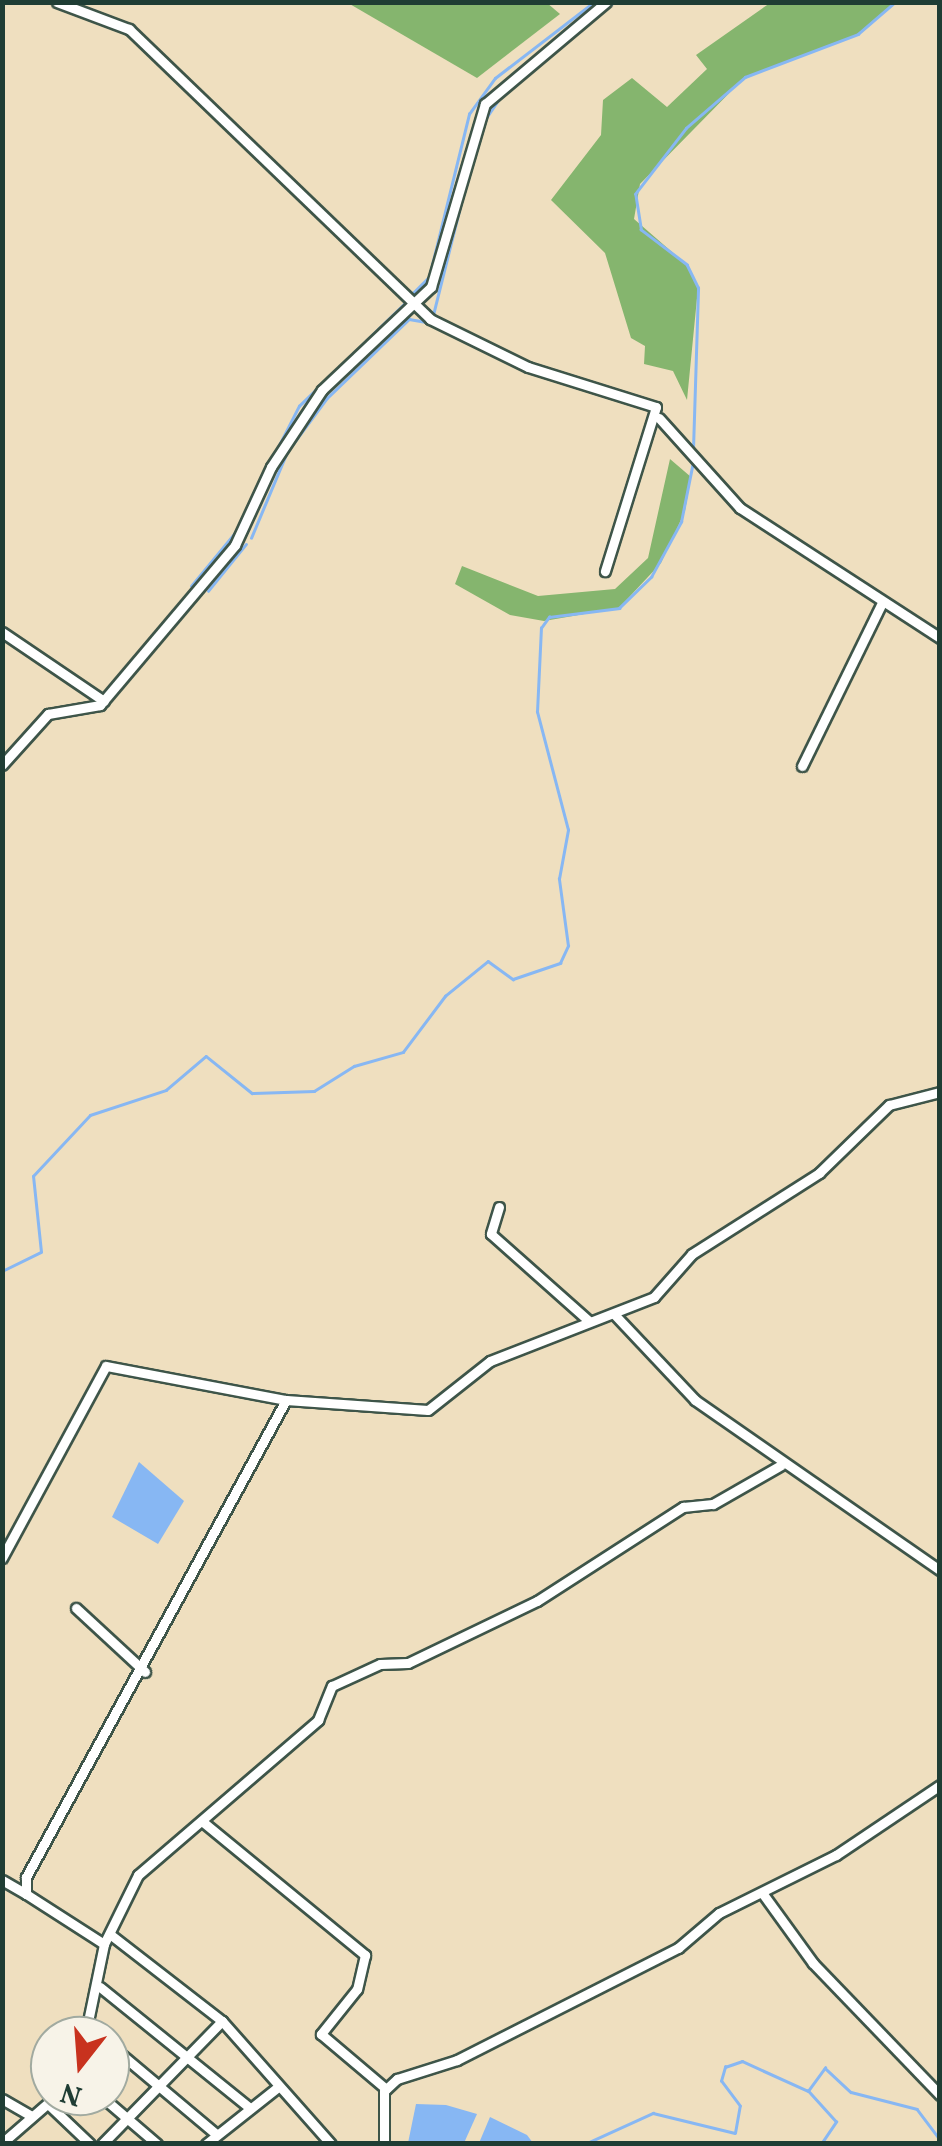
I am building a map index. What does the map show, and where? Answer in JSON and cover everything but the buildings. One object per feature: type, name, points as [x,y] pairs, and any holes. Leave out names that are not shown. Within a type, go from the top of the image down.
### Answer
[{"type":"street","points":[[57,2],[130,29],[416,305],[466,341],[646,400],[702,475],[882,603],[940,638]]},
{"type":"street","points":[[2,765],[32,724],[104,701],[235,546],[322,390],[431,287],[485,104],[606,2]]},
{"type":"street","points":[[605,571],[659,418]]},
{"type":"street","points":[[802,766],[882,603]]},
{"type":"street","points":[[2,632],[104,701]]},
{"type":"street","points":[[2,1558],[106,1366],[286,1400],[428,1410],[490,1362],[654,1297],[692,1254],[819,1174],[889,1104],[940,1092]]},
{"type":"street","points":[[499,1207],[491,1234],[588,1320]]},
{"type":"street","points":[[614,1314],[649,1361],[781,1466],[940,1570]]},
{"type":"street","points":[[26,1894],[26,1877],[145,1672],[286,1400]]},
{"type":"street","points":[[91,2016],[100,1987],[104,1944],[138,1874],[203,1822],[249,1772],[318,1720],[332,1686],[372,1666],[408,1662],[537,1601],[683,1506],[713,1504],[781,1466]]},
{"type":"street","points":[[76,1608],[145,1672]]},
{"type":"street","points":[[386,2089],[662,1956],[940,1785]]},
{"type":"street","points":[[203,1822],[365,1954],[357,1989],[321,2034],[386,2089]]},
{"type":"street","points":[[2,1880],[104,1944]]},
{"type":"street","points":[[762,1894],[813,1964],[940,2095]]},
{"type":"street","points":[[111,1934],[222,2021],[331,2144]]},
{"type":"street","points":[[100,1987],[250,2108]]},
{"type":"street","points":[[102,2144],[222,2021]]},
{"type":"street","points":[[130,2062],[216,2134]]},
{"type":"street","points":[[206,2144],[278,2087]]},
{"type":"street","points":[[384,2144],[386,2089]]},
{"type":"street","points":[[2,2100],[30,2115]]},
{"type":"street","points":[[2,2143],[32,2116]]},
{"type":"street","points":[[66,2116],[90,2144]]},
{"type":"street","points":[[125,2116],[157,2144]]},
{"type":"green space","points":[[348,3],[547,3],[560,14],[477,78]]},
{"type":"green space","points":[[770,3],[895,3],[858,34],[745,77],[640,184],[634,219],[687,265],[698,288],[687,400],[673,371],[644,364],[645,346],[631,338],[605,253],[551,200],[601,135],[603,100],[632,78],[667,107],[707,69],[696,55]]},
{"type":"green space","points":[[670,459],[691,477],[685,511],[661,563],[619,608],[544,621],[510,615],[455,584],[462,566],[538,596],[615,589],[648,558]]},
{"type":"water","points":[[139,1462],[184,1501],[158,1544],[112,1517]]},
{"type":"water","points":[[416,2104],[446,2105],[477,2114],[464,2143],[408,2143]]},
{"type":"water","points":[[490,2117],[527,2135],[533,2143],[479,2143]]},
{"type":"waterway","points":[[412,294],[429,277],[469,114],[495,78],[594,2]]},
{"type":"waterway","points":[[573,35],[614,2]]},
{"type":"waterway","points":[[693,449],[698,288],[687,265],[641,230],[635,194],[686,128],[745,77],[858,34],[895,2]]},
{"type":"waterway","points":[[484,121],[499,99]]},
{"type":"waterway","points":[[433,315],[470,167]]},
{"type":"waterway","points":[[249,504],[299,406],[407,301]]},
{"type":"waterway","points":[[251,538],[287,452],[327,398],[409,319],[426,322]]},
{"type":"waterway","points":[[2,1271],[41,1252],[33,1176],[90,1115],[166,1090],[206,1056],[252,1093],[314,1091],[354,1066],[403,1052],[445,996],[488,961],[513,979],[560,963],[568,946],[559,879],[568,830],[537,712],[541,628],[549,617],[619,608],[651,577],[681,522],[693,462]]},
{"type":"waterway","points":[[191,586],[238,529]]},
{"type":"waterway","points":[[208,591],[246,544]]},
{"type":"waterway","points":[[585,2144],[653,2113],[735,2133],[740,2106],[721,2081],[725,2067],[742,2061],[808,2091]]},
{"type":"waterway","points":[[821,2144],[836,2122],[808,2091],[825,2068],[851,2092],[917,2109],[940,2140]]}]
